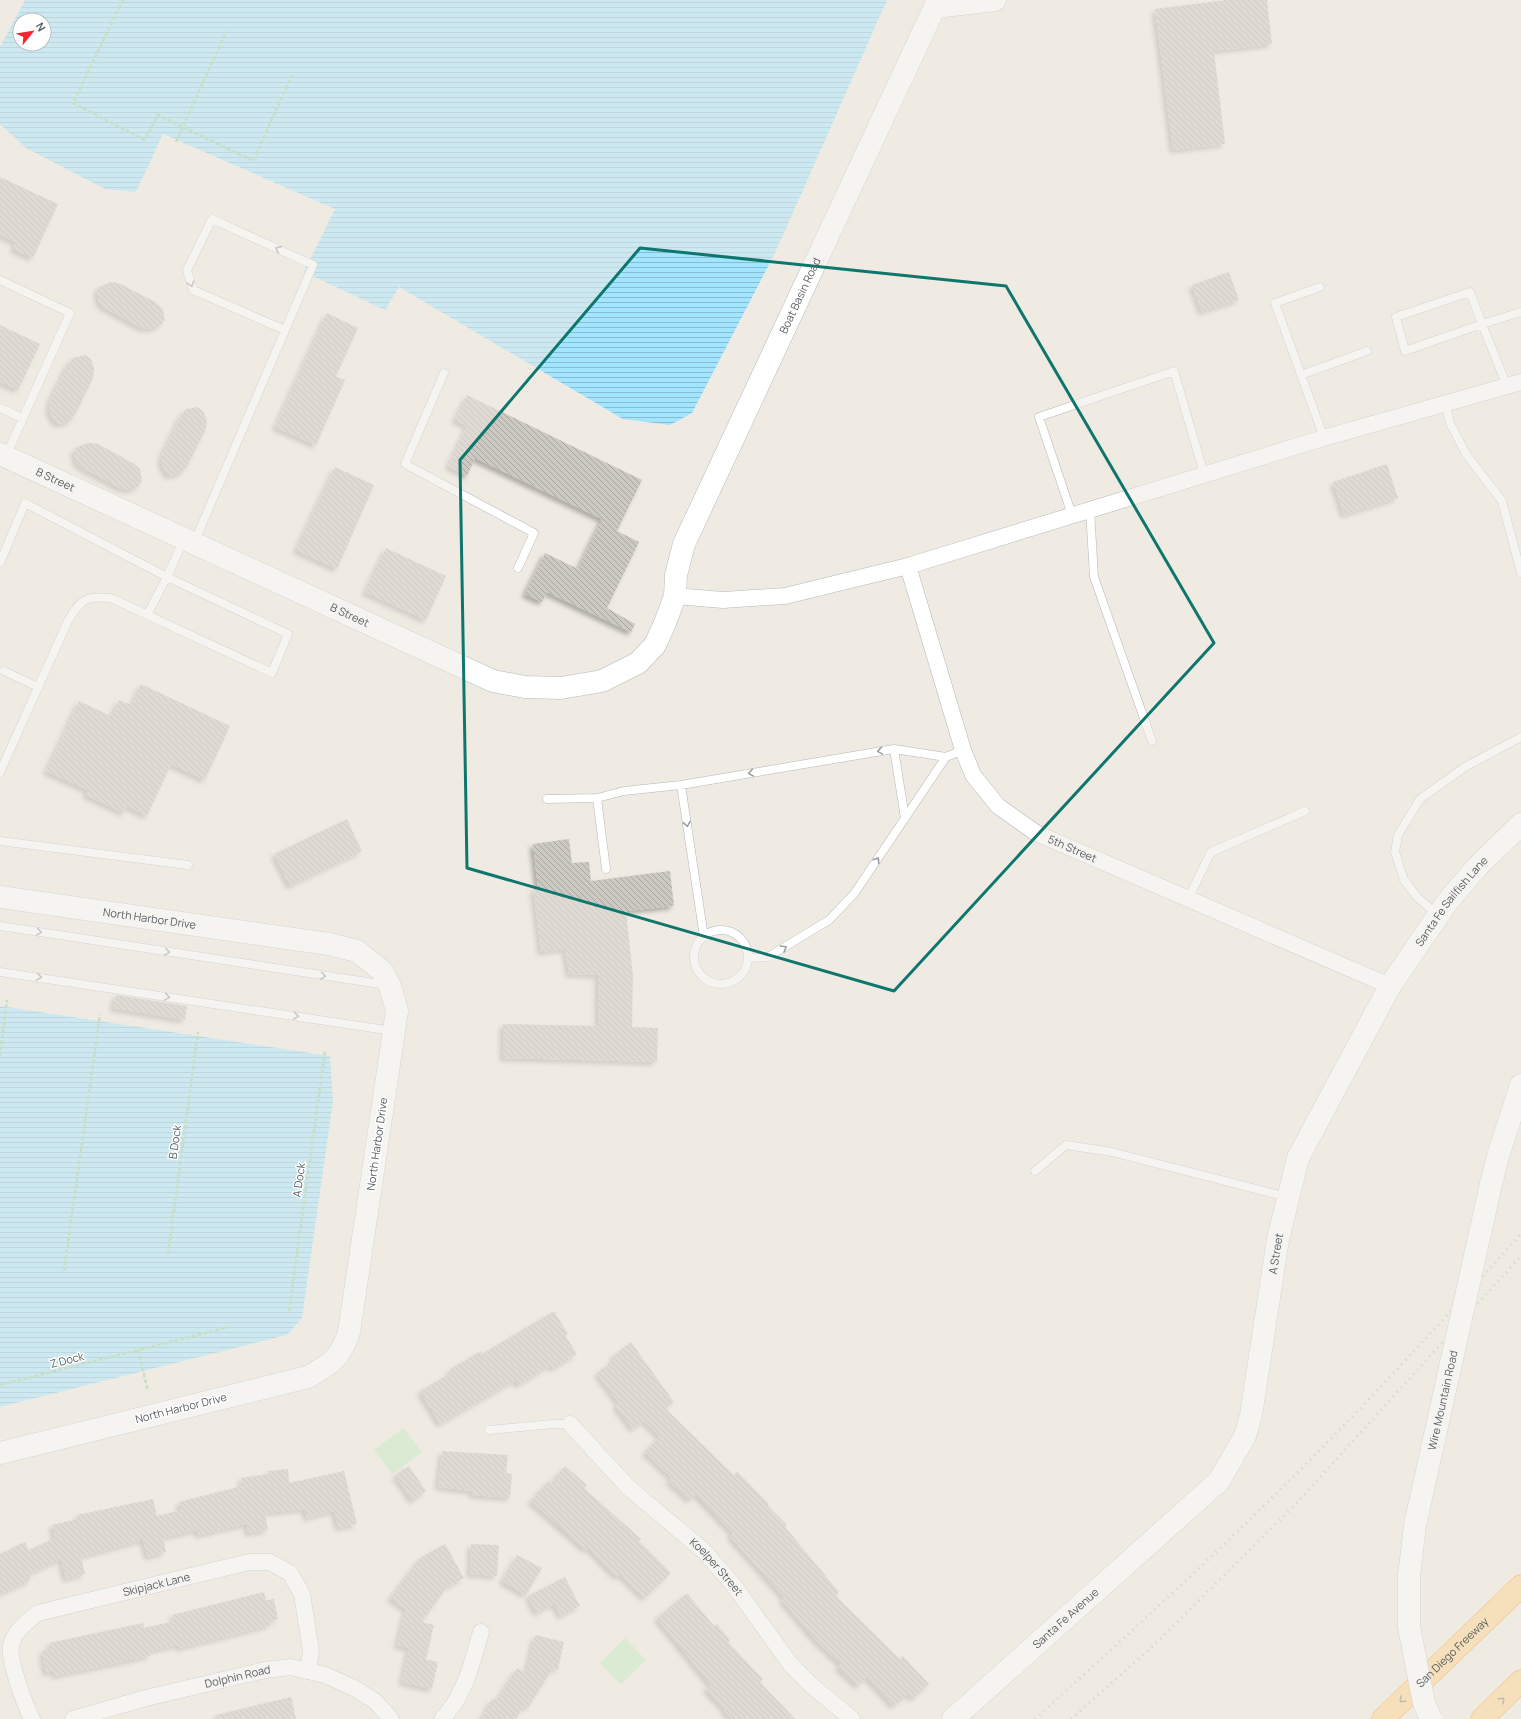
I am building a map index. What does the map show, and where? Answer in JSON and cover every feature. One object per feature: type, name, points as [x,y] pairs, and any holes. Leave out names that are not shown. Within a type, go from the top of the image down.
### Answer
[{"type":"highway","name":"San Diego Freeway","points":[[1383,1719],[1521,1586]]},
{"type":"highway","points":[[1482,1719],[1521,1681]]},
{"type":"street","points":[[936,4],[995,0]]},
{"type":"street","name":"Boat Basin Road","points":[[675,596],[676,575],[684,544],[936,4]]},
{"type":"street","points":[[675,596],[723,600],[785,596],[908,566],[1204,474],[1514,384]]},
{"type":"street","name":"B Street","points":[[3,455],[494,681],[525,687],[561,688],[602,681],[638,663],[654,645],[675,596]]},
{"type":"street","name":"5th Street","points":[[908,566],[963,750],[973,775],[998,806],[1036,832],[1390,986]]},
{"type":"street","name":"Santa Fe Sailfish Lane","points":[[1390,986],[1439,915],[1478,866],[1521,824]]},
{"type":"street","name":"North Harbor Drive","points":[[0,897],[329,944],[358,951],[382,971],[390,986],[397,1011],[349,1332],[344,1348],[333,1362],[308,1377],[0,1453]]},
{"type":"street","name":"A Street","points":[[1178,1518],[1219,1481],[1245,1436],[1252,1415],[1278,1239],[1287,1197],[1298,1158],[1390,986]]},
{"type":"street","name":"Wire Mountain Road","points":[[1431,1719],[1424,1703],[1409,1627],[1409,1576],[1415,1525],[1491,1184],[1498,1156],[1521,1086]]},
{"type":"street","name":"Koelper Street","points":[[570,1424],[629,1488],[704,1551],[735,1586],[791,1665],[810,1685],[852,1719]]},
{"type":"street","name":"Santa Fe Avenue","points":[[954,1719],[1178,1518]]},
{"type":"street","name":"Skipjack Lane","points":[[32,1719],[16,1678],[11,1646],[21,1626],[38,1613],[249,1562],[270,1562],[290,1573],[302,1594],[311,1651],[308,1671]]},
{"type":"street","points":[[442,1719],[448,1713],[467,1681],[481,1632]]},
{"type":"street","name":"Dolphin Road","points":[[73,1719],[146,1698],[265,1670],[291,1667],[325,1675],[354,1688],[375,1701],[391,1719]]},
{"type":"lane","points":[[147,615],[166,576],[189,541],[286,330],[314,265],[212,219],[187,270],[193,290],[286,330]]},
{"type":"lane","points":[[0,280],[70,313],[22,418],[3,455]]},
{"type":"lane","points":[[1320,287],[1275,303],[1324,438]]},
{"type":"lane","points":[[1514,384],[1482,324],[1470,292],[1396,318],[1405,351],[1482,324],[1521,312]]},
{"type":"lane","points":[[1301,375],[1367,351]]},
{"type":"lane","points":[[1072,515],[1039,417],[1174,371],[1204,474]]},
{"type":"lane","points":[[444,374],[405,464],[534,533],[518,568]]},
{"type":"lane","points":[[1445,404],[1450,423],[1466,454],[1502,501],[1521,573]]},
{"type":"lane","points":[[0,408],[22,418]]},
{"type":"lane","points":[[0,562],[25,503],[166,576],[288,634],[272,673],[111,598],[92,596],[77,605],[68,621],[0,772]]},
{"type":"lane","points":[[1090,510],[1094,577],[1152,741]]},
{"type":"lane","points":[[4,670],[38,687]]},
{"type":"lane","points":[[1439,915],[1417,897],[1404,880],[1395,852],[1398,835],[1420,799],[1465,767],[1521,737]]},
{"type":"lane","points":[[547,799],[597,798],[624,791],[681,786],[894,749],[946,757],[963,750]]},
{"type":"lane","points":[[894,749],[905,818]]},
{"type":"lane","points":[[748,958],[768,957],[829,920],[854,894],[946,757]]},
{"type":"lane","points":[[681,786],[704,937]]},
{"type":"lane","points":[[597,798],[606,869]]},
{"type":"lane","points":[[1188,898],[1211,852],[1305,810]]},
{"type":"lane","points":[[0,841],[188,865]]},
{"type":"lane","points":[[0,926],[390,986]]},
{"type":"lane","points":[[718,930],[734,934],[745,944],[748,958],[744,971],[735,981],[721,985],[709,982],[699,974],[694,959],[696,947],[704,937],[718,930]]},
{"type":"lane","points":[[0,972],[394,1031]]},
{"type":"lane","points":[[1035,1172],[1066,1145],[1112,1152],[1287,1197]]},
{"type":"lane","points":[[488,1430],[553,1424],[570,1424]]},
{"type":"path","points":[[123,0],[73,102],[145,140],[158,115],[253,161],[293,73]]},
{"type":"path","points":[[176,142],[226,32]]},
{"type":"path","points":[[0,1056],[8,1000]]},
{"type":"path","points":[[64,1271],[100,1015]]},
{"type":"path","name":"B Dock","points":[[168,1254],[198,1032]]},
{"type":"path","name":"A Dock","points":[[289,1311],[325,1051]]},
{"type":"path","name":"Z Dock","points":[[0,1385],[229,1327]]},
{"type":"path","points":[[138,1350],[148,1391]]},
{"type":"highlighted area","points":[[640,248],[1006,286],[1214,643],[894,991],[467,868],[460,460]]},
{"type":"green space","points":[[403,1428],[422,1452],[392,1474],[374,1450]]},
{"type":"green space","points":[[625,1638],[646,1660],[621,1685],[600,1663]]},
{"type":"water","points":[[25,0],[887,0],[776,251],[692,413],[670,425],[623,419],[399,287],[385,310],[304,272],[335,209],[163,134],[136,192],[105,189],[26,148],[0,124],[0,47],[12,24],[12,52],[52,52],[52,12],[19,12]]},
{"type":"water","points":[[0,1006],[330,1056],[333,1101],[302,1318],[287,1335],[0,1407]]},
{"type":"building","points":[[1226,0],[1267,0],[1272,44],[1214,51],[1225,144],[1173,150],[1155,9]]},
{"type":"building","points":[[0,177],[58,204],[33,258],[13,249],[16,242],[0,235]]},
{"type":"building","points":[[1229,272],[1239,300],[1202,312],[1192,285]]},
{"type":"building","points":[[111,282],[121,284],[155,302],[163,309],[165,320],[160,326],[151,329],[142,328],[105,308],[99,302],[97,292],[99,287]]},
{"type":"building","points":[[327,313],[358,328],[336,376],[345,380],[316,445],[275,427]]},
{"type":"building","points":[[0,325],[40,344],[18,390],[0,382]]},
{"type":"building","points":[[85,355],[91,359],[94,368],[93,378],[75,415],[69,422],[59,424],[54,421],[49,410],[50,400],[67,365],[73,358]]},
{"type":"building","points":[[467,395],[642,480],[617,531],[639,542],[607,608],[635,624],[631,632],[547,592],[542,602],[525,594],[545,553],[578,569],[602,519],[475,458],[467,476],[448,466],[467,426],[455,420]]},
{"type":"building","points":[[197,407],[203,411],[207,420],[206,429],[187,467],[181,473],[171,476],[166,473],[161,462],[163,452],[180,417],[186,409]]},
{"type":"building","points":[[88,443],[98,444],[133,463],[140,469],[142,481],[138,487],[129,490],[120,488],[83,468],[76,462],[74,452],[77,447]]},
{"type":"building","points":[[1387,464],[1398,498],[1344,515],[1333,482]]},
{"type":"building","points":[[335,467],[374,485],[337,569],[296,550]]},
{"type":"building","points":[[386,548],[446,576],[426,620],[365,592]]},
{"type":"building","points":[[141,684],[230,726],[205,780],[171,764],[147,816],[127,806],[124,813],[86,795],[88,790],[46,771],[79,701],[111,716],[119,700],[131,705]]},
{"type":"building","points":[[347,819],[362,851],[290,886],[274,854]]},
{"type":"building","points":[[569,839],[572,863],[589,862],[591,881],[670,871],[674,906],[626,911],[633,975],[632,1027],[658,1028],[657,1062],[503,1058],[503,1024],[598,1026],[598,975],[569,974],[565,949],[541,952],[533,888],[538,888],[533,844]]},
{"type":"building","points":[[116,995],[187,1006],[185,1020],[113,1008]]},
{"type":"building","points":[[554,1311],[568,1334],[565,1335],[577,1354],[553,1369],[551,1365],[519,1385],[516,1380],[440,1424],[420,1391],[451,1373],[449,1370],[481,1351],[482,1354]]},
{"type":"building","points":[[631,1342],[674,1402],[665,1408],[734,1475],[737,1471],[769,1504],[768,1506],[787,1525],[785,1527],[839,1592],[836,1596],[900,1659],[903,1656],[929,1684],[913,1699],[908,1694],[894,1706],[867,1677],[858,1686],[838,1667],[841,1664],[816,1640],[782,1600],[785,1598],[730,1536],[733,1533],[696,1494],[690,1500],[669,1481],[672,1478],[645,1452],[660,1436],[644,1421],[633,1429],[616,1406],[619,1403],[597,1373],[614,1360],[612,1357]]},
{"type":"building","points":[[442,1451],[508,1455],[506,1473],[512,1474],[510,1498],[472,1495],[473,1491],[438,1487]]},
{"type":"building","points":[[409,1466],[426,1491],[413,1501],[395,1475]]},
{"type":"building","points":[[565,1466],[587,1485],[584,1488],[641,1539],[639,1541],[671,1573],[645,1598],[620,1574],[617,1577],[588,1547],[586,1550],[531,1501],[549,1480],[551,1483]]},
{"type":"building","points":[[288,1469],[289,1483],[344,1471],[357,1524],[339,1528],[334,1511],[307,1518],[305,1509],[265,1513],[268,1530],[248,1533],[247,1524],[199,1535],[197,1530],[163,1538],[166,1552],[148,1557],[143,1540],[81,1557],[85,1574],[66,1579],[61,1559],[28,1575],[31,1580],[0,1594],[0,1554],[25,1542],[29,1550],[55,1538],[52,1525],[78,1519],[77,1515],[153,1499],[157,1516],[181,1510],[179,1502],[242,1486],[241,1478],[268,1474],[268,1471]]},
{"type":"building","points":[[445,1544],[464,1578],[446,1588],[422,1622],[434,1625],[426,1659],[438,1662],[432,1689],[402,1682],[409,1648],[397,1645],[406,1609],[390,1598],[420,1558]]},
{"type":"building","points":[[471,1544],[499,1545],[497,1576],[470,1574]]},
{"type":"building","points":[[517,1555],[542,1568],[526,1595],[502,1581]]},
{"type":"building","points":[[565,1577],[580,1606],[561,1616],[554,1604],[537,1613],[528,1596]]},
{"type":"building","points":[[264,1592],[266,1600],[274,1599],[278,1619],[270,1621],[271,1625],[180,1648],[179,1645],[149,1651],[150,1656],[55,1676],[54,1671],[46,1673],[42,1651],[50,1649],[49,1643],[143,1623],[144,1628],[174,1621],[172,1615]]},
{"type":"building","points":[[687,1593],[714,1626],[717,1624],[730,1640],[728,1642],[763,1679],[760,1682],[795,1719],[732,1719],[724,1710],[725,1709],[706,1689],[711,1685],[657,1618]]},
{"type":"building","points":[[535,1635],[564,1642],[558,1670],[553,1668],[528,1708],[524,1705],[516,1719],[481,1719],[492,1699],[496,1701],[517,1668],[526,1673]]},
{"type":"building","points":[[291,1697],[296,1719],[217,1719],[216,1715]]},
{"type":"railway","points":[[1035,1719],[1160,1605],[1282,1488],[1374,1394],[1521,1234]]},
{"type":"railway","points":[[1071,1719],[1154,1645],[1293,1507],[1521,1256]]}]
